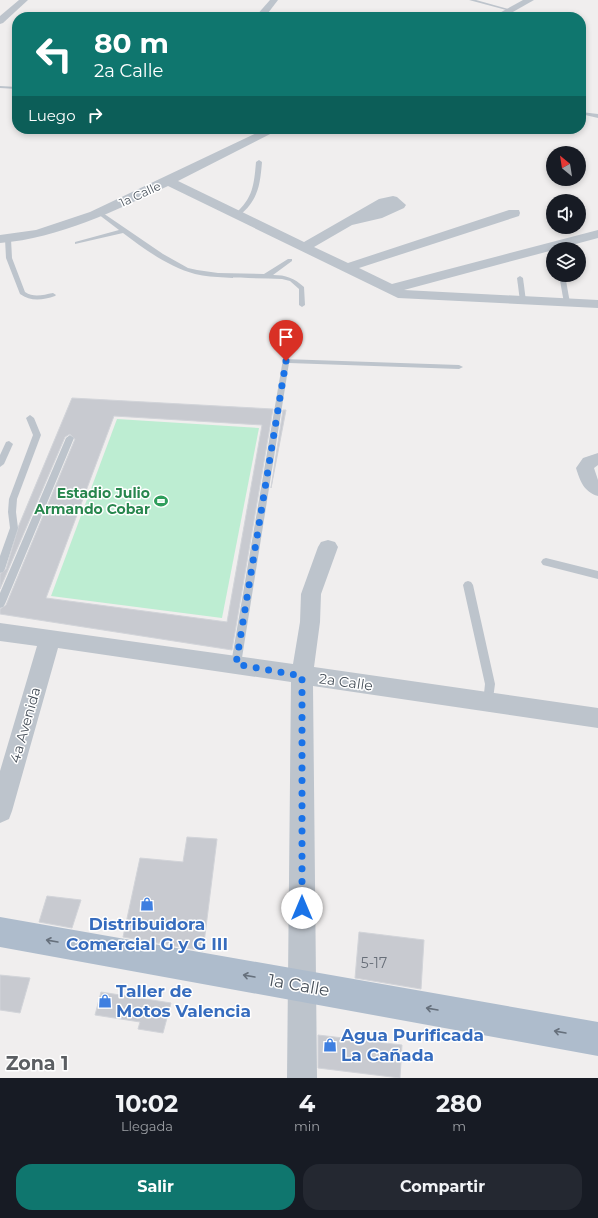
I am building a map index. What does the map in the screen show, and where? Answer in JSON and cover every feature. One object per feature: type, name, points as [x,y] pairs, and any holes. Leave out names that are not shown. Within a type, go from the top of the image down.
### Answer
[{"type":"main road","name":"1a Calle","points":[[0,932],[598,1039]]},
{"type":"street","points":[[0,21],[24,0]]},
{"type":"street","points":[[265,12],[274,0]]},
{"type":"street","points":[[506,12],[530,0]]},
{"type":"street","name":"1a Calle","points":[[4,239],[50,230],[100,213],[264,134]]},
{"type":"street","points":[[168,181],[404,295],[598,304]]},
{"type":"street","points":[[347,268],[514,213]]},
{"type":"street","points":[[304,247],[352,221]]},
{"type":"street","points":[[391,289],[598,234]]},
{"type":"street","points":[[598,459],[589,462],[585,468],[590,483],[598,490]]},
{"type":"street","points":[[302,1078],[302,676],[310,622],[311,594],[328,547]]},
{"type":"street","name":"2a Calle","points":[[0,632],[236,664],[302,676],[598,718]]},
{"type":"street","name":"4a Avenida","points":[[0,811],[50,638]]},
{"type":"lane","points":[[471,0],[510,10]]},
{"type":"lane","points":[[0,86],[12,87]]},
{"type":"lane","points":[[586,114],[598,116]]},
{"type":"lane","points":[[237,215],[246,207],[256,193],[258,162]]},
{"type":"lane","points":[[100,213],[124,231],[157,252],[195,272],[287,278],[302,288],[302,305]]},
{"type":"lane","points":[[77,243],[124,231]]},
{"type":"lane","points":[[4,239],[9,258],[22,293],[30,297],[40,298],[53,295]]},
{"type":"lane","points":[[266,276],[290,260]]},
{"type":"lane","points":[[520,278],[523,301]]},
{"type":"lane","points":[[564,282],[568,303]]},
{"type":"lane","points":[[236,664],[286,361],[459,367]]},
{"type":"lane","points":[[0,569],[14,528],[12,512],[13,498],[37,435],[30,418]]},
{"type":"lane","points":[[0,604],[70,438]]},
{"type":"lane","points":[[0,464],[9,444]]},
{"type":"lane","points":[[546,562],[598,575]]},
{"type":"lane","points":[[468,585],[490,684],[488,703]]},
{"type":"green space","points":[[117,419],[259,428],[222,618],[51,596]]},
{"type":"building","points":[[72,398],[273,409],[232,650],[0,614],[0,609],[6,605],[75,439],[70,434],[65,437],[0,589],[0,574],[6,569],[19,525]],"holes":[[[114,416],[262,425],[227,622],[46,598]]]},
{"type":"building","points":[[283,410],[286,410],[271,488]]},
{"type":"building","points":[[187,837],[217,839],[203,951],[123,937],[140,858],[183,862]]},
{"type":"building","points":[[47,896],[81,900],[72,928],[39,922]]},
{"type":"building","points":[[359,932],[424,940],[421,989],[355,978]]},
{"type":"building","points":[[0,975],[30,978],[20,1013],[0,1010]]},
{"type":"building","points":[[101,992],[171,1003],[163,1033],[138,1029],[140,1022],[95,1015]]},
{"type":"building","points":[[318,1035],[402,1045],[400,1078],[318,1068]]},
{"type":"place","name":"Estadio Julio Armando Cobar","points":[[161,501]]},
{"type":"place","name":"Distribuidora Comercial G y G III","points":[[147,904]]},
{"type":"place","name":"Taller de Motos Valencia","points":[[105,1001]]},
{"type":"place","name":"Agua Purificada La Cañada","points":[[330,1045]]},
{"type":"district","name":"Zona 1","points":[[37,1063]]},
{"type":"route","points":[[286,361],[236,664],[302,676],[302,908]]}]
